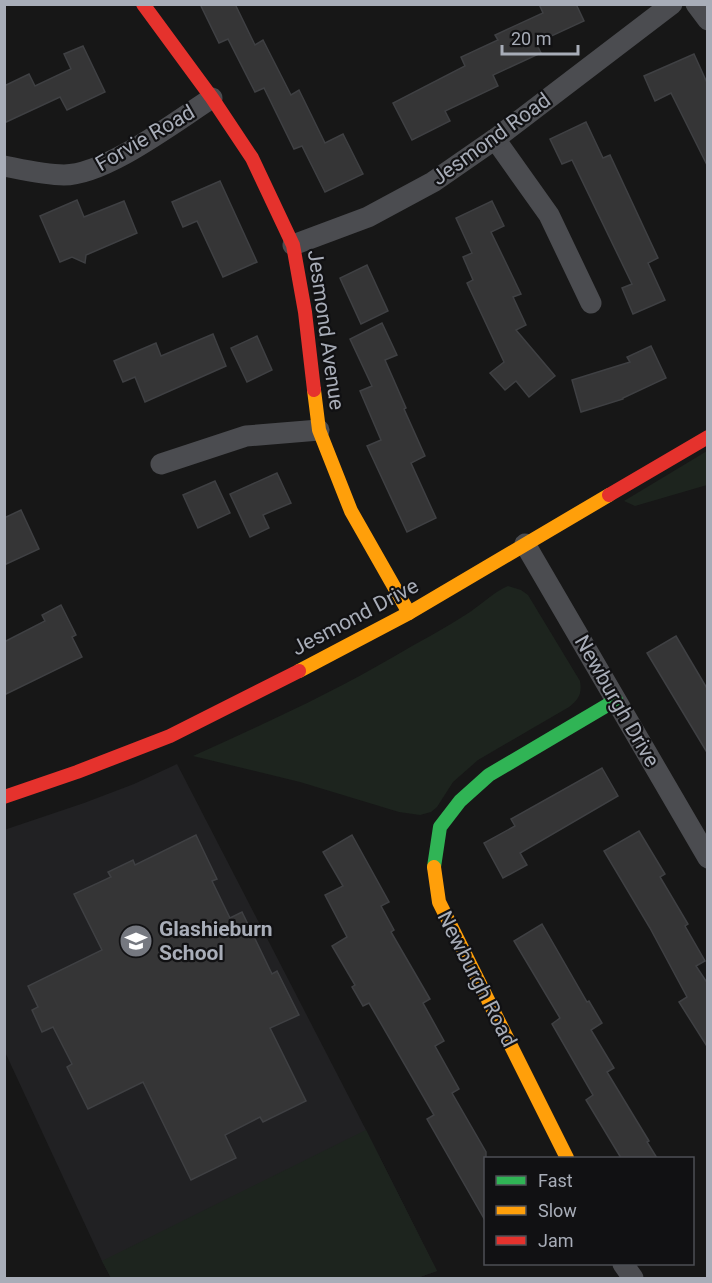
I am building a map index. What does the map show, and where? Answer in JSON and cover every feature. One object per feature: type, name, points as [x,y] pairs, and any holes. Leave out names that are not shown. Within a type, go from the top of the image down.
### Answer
[{"type":"street","name":"Jesmond Avenue","points":[[143,4],[212,98],[252,158],[293,245],[305,312],[319,430],[351,511],[409,613]]},
{"type":"street","name":"Jesmond Road","points":[[293,245],[368,217],[433,182],[495,139],[672,4]]},
{"type":"street","points":[[696,4],[708,20]]},
{"type":"street","name":"Forvie Road","points":[[4,165],[27,171],[65,175],[103,167],[212,98]]},
{"type":"street","points":[[495,139],[549,215],[591,303]]},
{"type":"street","points":[[161,464],[246,436],[319,430]]},
{"type":"street","name":"Jesmond Drive","points":[[4,798],[170,736],[332,655],[409,613],[708,437]]},
{"type":"street","name":"Newburgh Drive","points":[[525,544],[616,700],[702,832],[708,858]]},
{"type":"street","name":"Newburgh Road","points":[[566,1157],[439,902],[434,864],[440,827],[460,801],[489,775],[616,700]]},
{"type":"street","points":[[624,1265],[633,1278]]},
{"type":"shaded area","points":[[707,451],[707,485],[635,506],[624,501]]},
{"type":"shaded area","points":[[508,586],[528,595],[580,681],[579,696],[569,707],[478,760],[453,782],[437,807],[431,812],[420,815],[399,812],[300,782],[193,756],[346,683],[452,624]]},
{"type":"shaded area","name":"Glashieburn School","points":[[177,764],[437,1271],[417,1278],[111,1278],[102,1261],[5,1052],[4,830],[134,784]]},
{"type":"shaded area","points":[[366,1130],[437,1271],[417,1278],[111,1278],[102,1261]]},
{"type":"building","points":[[200,4],[235,4],[255,45],[263,40],[291,95],[299,90],[325,143],[343,134],[363,174],[325,192],[302,146],[294,149],[264,88],[255,92],[228,39],[219,43]]},
{"type":"building","points":[[539,4],[576,4],[584,21],[536,43],[541,53],[493,75],[498,86],[445,111],[450,121],[412,140],[393,103],[465,66],[461,57],[498,40],[495,35],[543,13]]},
{"type":"building","points":[[83,46],[105,92],[67,110],[60,97],[4,123],[4,86],[29,74],[35,86],[71,69],[64,54]]},
{"type":"building","points":[[694,54],[708,85],[708,167],[671,93],[655,101],[644,76]]},
{"type":"building","points":[[586,122],[603,158],[610,155],[658,258],[648,263],[665,300],[633,314],[622,288],[632,284],[572,160],[562,164],[550,139]]},
{"type":"building","points":[[220,181],[257,262],[223,277],[197,221],[183,227],[172,202]]},
{"type":"building","points":[[77,200],[84,217],[124,201],[137,233],[86,255],[85,263],[72,257],[60,262],[40,216]]},
{"type":"building","points":[[492,201],[504,226],[491,232],[521,294],[513,297],[526,325],[516,330],[555,376],[529,397],[516,381],[505,390],[490,373],[504,362],[467,283],[473,280],[463,257],[472,253],[456,218]]},
{"type":"building","points":[[367,265],[388,311],[361,324],[340,278]]},
{"type":"building","points":[[382,323],[397,355],[385,360],[425,456],[411,463],[436,518],[407,532],[367,446],[381,440],[360,391],[372,386],[350,339]]},
{"type":"building","points":[[213,334],[226,366],[145,402],[135,377],[123,382],[114,361],[156,343],[161,356]]},
{"type":"building","points":[[257,336],[272,370],[247,382],[231,348]]},
{"type":"building","points":[[651,346],[666,378],[623,399],[581,412],[572,380],[630,362],[627,357]]},
{"type":"building","points":[[277,473],[291,503],[263,515],[269,528],[250,537],[230,494]]},
{"type":"building","points":[[215,481],[230,513],[198,528],[183,495]]},
{"type":"building","points":[[21,510],[39,549],[4,565],[4,518]]},
{"type":"building","points":[[61,605],[76,635],[72,637],[82,657],[4,695],[4,642],[45,621],[42,615]]},
{"type":"building","points":[[676,636],[708,690],[708,754],[647,653]]},
{"type":"building","points":[[602,768],[618,796],[520,853],[527,865],[503,878],[484,843],[515,826],[511,819]]},
{"type":"building","points":[[639,831],[665,874],[660,877],[688,924],[685,926],[705,961],[696,966],[708,984],[708,1048],[679,1002],[687,997],[650,928],[604,851]]},
{"type":"building","points":[[196,835],[217,879],[212,881],[230,918],[242,912],[272,974],[277,971],[299,1015],[270,1028],[306,1101],[263,1122],[260,1117],[225,1135],[236,1158],[191,1180],[143,1082],[88,1109],[67,1067],[72,1064],[53,1027],[42,1032],[32,1010],[38,1007],[28,986],[102,950],[74,894],[111,877],[108,872],[133,860],[135,865]]},
{"type":"building","points":[[352,835],[389,902],[381,906],[394,930],[391,932],[430,999],[423,1003],[444,1041],[435,1046],[459,1089],[452,1093],[486,1152],[486,1157],[484,1157],[484,1219],[427,1119],[434,1115],[369,1003],[363,1006],[352,987],[355,985],[332,946],[347,937],[325,895],[343,886],[323,852]]},
{"type":"building","points":[[542,924],[587,1002],[589,1001],[602,1023],[591,1030],[614,1068],[607,1072],[656,1157],[620,1157],[586,1100],[593,1095],[552,1024],[560,1018],[514,941]]},
{"type":"traffic: fast","points":[[434,867],[440,827],[460,801],[489,775],[616,700]]},
{"type":"traffic: slow","points":[[314,390],[319,430],[351,511],[409,613]]},
{"type":"traffic: slow","points":[[299,671],[409,613],[609,495]]},
{"type":"traffic: slow","points":[[434,867],[439,902],[566,1157]]},
{"type":"traffic: jam","points":[[143,4],[212,98],[252,158],[293,245],[305,312],[314,390]]},
{"type":"traffic: jam","points":[[609,495],[708,437]]},
{"type":"traffic: jam","points":[[4,797],[170,736],[299,671]]},
{"type":"place","name":"Glashieburn School","points":[[136,941]]}]
